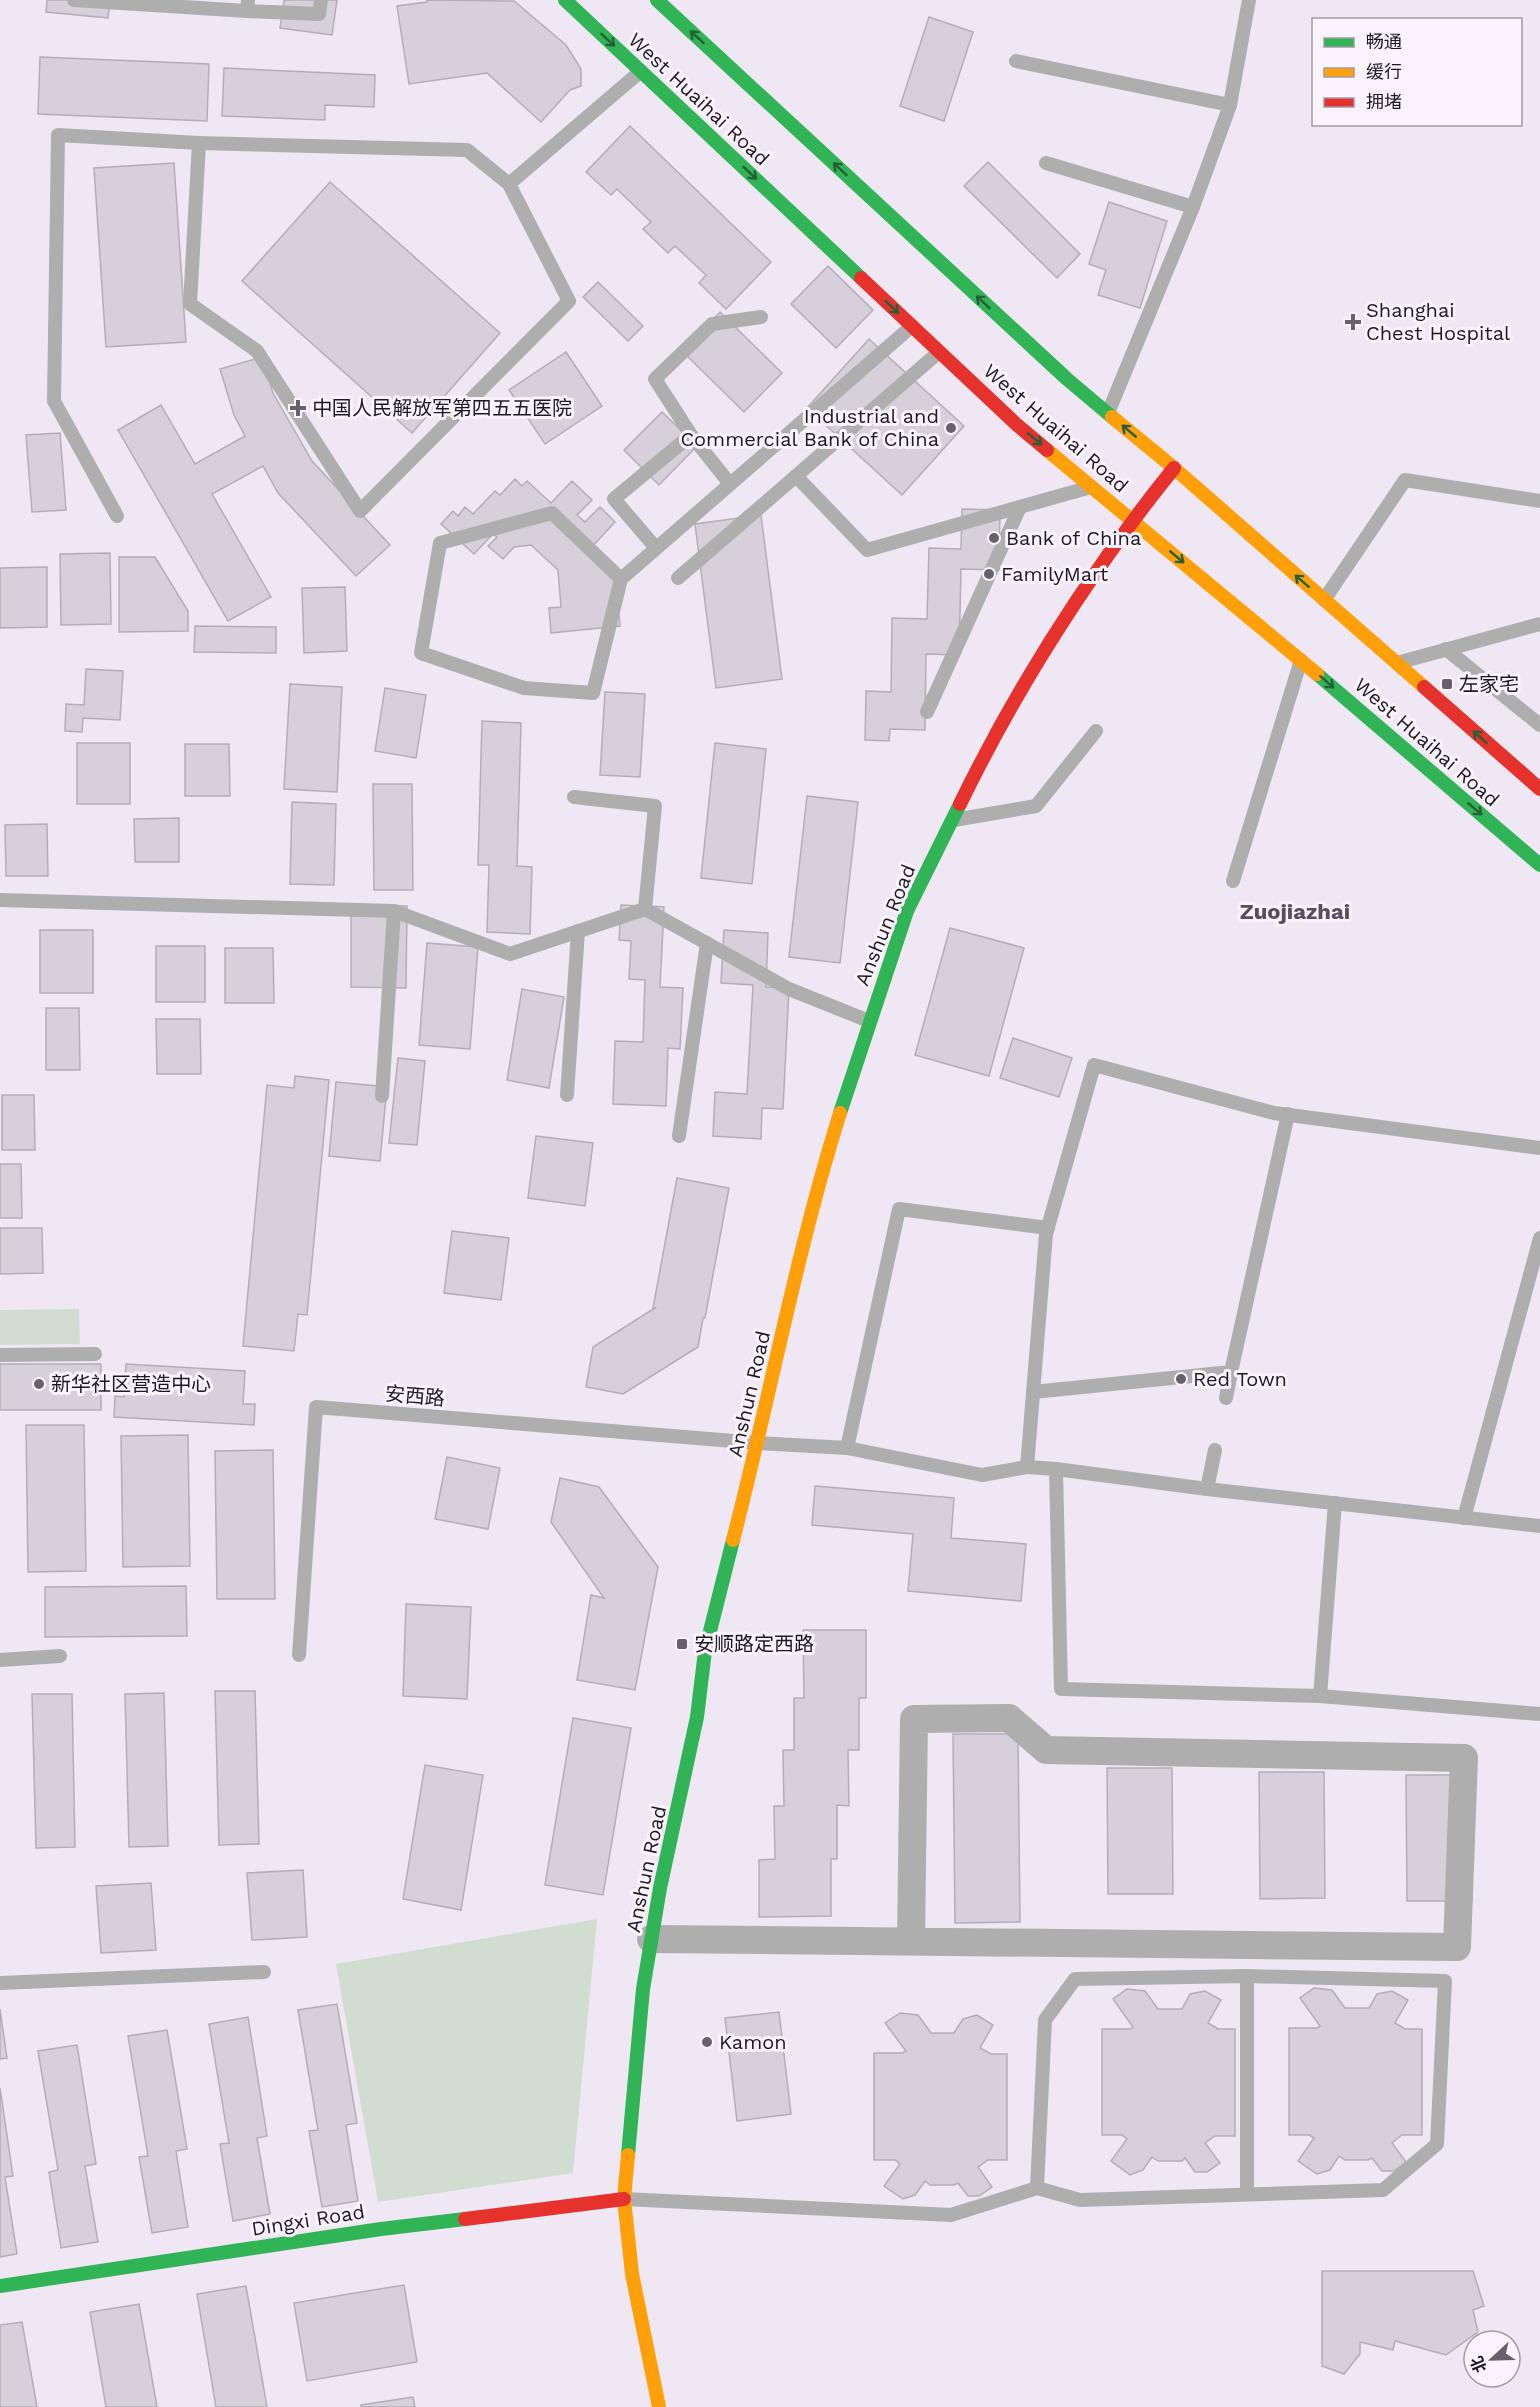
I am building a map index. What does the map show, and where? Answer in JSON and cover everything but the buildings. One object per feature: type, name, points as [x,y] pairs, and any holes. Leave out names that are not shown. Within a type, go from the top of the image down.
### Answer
[{"type":"street","name":"West Huaihai Road","points":[[565,0],[1016,424],[1301,660],[1540,865]]},
{"type":"street","name":"West Huaihai Road","points":[[657,0],[1067,379],[1174,468],[1540,789]]},
{"type":"street","name":"Anshun Road","points":[[659,2407],[632,2274],[624,2199],[635,2056],[651,1939],[697,1718],[705,1651],[758,1443],[807,1227],[869,1021],[907,911],[1039,658],[1132,519],[1174,468]]},
{"type":"street","points":[[651,1939],[1457,1947],[1464,1758],[1046,1750],[1010,1718],[914,1719],[911,1941]]},
{"type":"street","name":"Dingxi Road","points":[[0,2286],[381,2229],[624,2199]]},
{"type":"lane","points":[[74,0],[248,6],[319,14],[321,0]]},
{"type":"lane","points":[[1108,413],[1193,207],[1230,105],[1249,0]]},
{"type":"lane","points":[[1016,61],[1230,105]]},
{"type":"lane","points":[[509,184],[641,71]]},
{"type":"lane","points":[[117,516],[54,401],[58,135],[199,143],[467,150],[509,184],[569,301],[360,511],[257,351],[190,304],[199,143]]},
{"type":"lane","points":[[1046,163],[1193,207]]},
{"type":"lane","points":[[730,484],[691,435],[655,379],[712,324],[761,317]]},
{"type":"lane","points":[[621,579],[552,513],[440,543],[421,653],[524,688],[593,693],[621,579],[912,326]]},
{"type":"lane","points":[[678,578],[939,351]]},
{"type":"lane","points":[[656,548],[614,498],[691,435]]},
{"type":"lane","points":[[796,476],[867,550],[1093,487]]},
{"type":"lane","points":[[1324,600],[1405,480],[1540,501]]},
{"type":"lane","points":[[927,712],[1020,507]]},
{"type":"lane","points":[[1395,663],[1540,624]]},
{"type":"lane","points":[[1446,649],[1540,725]]},
{"type":"lane","points":[[1233,881],[1301,660]]},
{"type":"lane","points":[[952,821],[1036,806],[1096,731]]},
{"type":"lane","points":[[574,796],[655,806],[645,909]]},
{"type":"lane","points":[[0,900],[394,911],[510,954],[645,909],[789,989],[869,1021]]},
{"type":"lane","points":[[382,1096],[394,911]]},
{"type":"lane","points":[[567,1095],[578,931]]},
{"type":"lane","points":[[680,1136],[707,943]]},
{"type":"lane","points":[[1028,1467],[1048,1228],[1094,1065],[1274,1113],[1540,1148]]},
{"type":"lane","points":[[1226,1398],[1288,1114]]},
{"type":"lane","points":[[847,1448],[899,1209],[1048,1228]]},
{"type":"lane","points":[[1464,1518],[1540,1238]]},
{"type":"lane","points":[[0,1355],[95,1354]]},
{"type":"lane","points":[[1033,1392],[1231,1372]]},
{"type":"lane","name":"安西路","points":[[299,1655],[316,1407],[758,1443]]},
{"type":"lane","points":[[758,1443],[847,1448],[982,1475],[1028,1467],[1056,1469],[1206,1489],[1540,1526]]},
{"type":"lane","points":[[1206,1489],[1215,1450]]},
{"type":"lane","points":[[1056,1469],[1061,1689],[1320,1696],[1540,1714]]},
{"type":"lane","points":[[1320,1696],[1335,1503]]},
{"type":"lane","points":[[0,1660],[60,1656]]},
{"type":"lane","points":[[0,1983],[264,1972]]},
{"type":"lane","points":[[624,2199],[951,2215],[1037,2188],[1080,2200],[1383,2190],[1437,2144],[1445,1981],[1247,1976],[1075,1979],[1046,2020],[1037,2188]]},
{"type":"lane","points":[[1247,1976],[1247,2194]]},
{"type":"shaded area","points":[[79,1309],[80,1344],[0,1345],[0,1310]]},
{"type":"shaded area","points":[[597,1919],[573,2173],[378,2202],[336,1964]]},
{"type":"traffic: fast","points":[[565,0],[861,278]]},
{"type":"traffic: fast","points":[[657,0],[1067,379],[1112,417]]},
{"type":"traffic: fast","points":[[1317,674],[1540,865]]},
{"type":"traffic: fast","points":[[840,1113],[907,911],[960,804]]},
{"type":"traffic: fast","points":[[628,2155],[643,1989],[660,1888],[697,1717],[705,1651],[733,1540]]},
{"type":"traffic: fast","points":[[0,2286],[381,2229],[465,2219]]},
{"type":"traffic: slow","points":[[1112,417],[1174,468],[1424,687]]},
{"type":"traffic: slow","points":[[1047,450],[1317,674]]},
{"type":"traffic: slow","points":[[733,1540],[810,1219],[840,1113]]},
{"type":"traffic: slow","points":[[628,2155],[624,2199],[632,2274],[659,2407]]},
{"type":"traffic: jam","points":[[861,278],[1016,424],[1047,450]]},
{"type":"traffic: jam","points":[[960,804],[1006,716],[1058,630],[1114,547],[1174,468]]},
{"type":"traffic: jam","points":[[1424,687],[1540,789]]},
{"type":"traffic: jam","points":[[465,2219],[624,2199]]},
{"type":"place","name":"Shanghai Chest Hospital","points":[[1353,322]]},
{"type":"place","name":"中国人民解放军第四五五医院","points":[[298,408]]},
{"type":"place","name":"Industrial and Commercial Bank of China","points":[[951,428]]},
{"type":"place","name":"Bank of China","points":[[994,538]]},
{"type":"place","name":"FamilyMart","points":[[989,574]]},
{"type":"place","name":"左家宅","points":[[1447,684]]},
{"type":"place","name":"Red Town","points":[[1181,1379]]},
{"type":"place","name":"新华社区营造中心","points":[[39,1384]]},
{"type":"place","name":"安顺路定西路","points":[[682,1644]]},
{"type":"place","name":"Kamon","points":[[707,2042]]},
{"type":"district","name":"Zuojiazhai","points":[[1295,911]]}]
